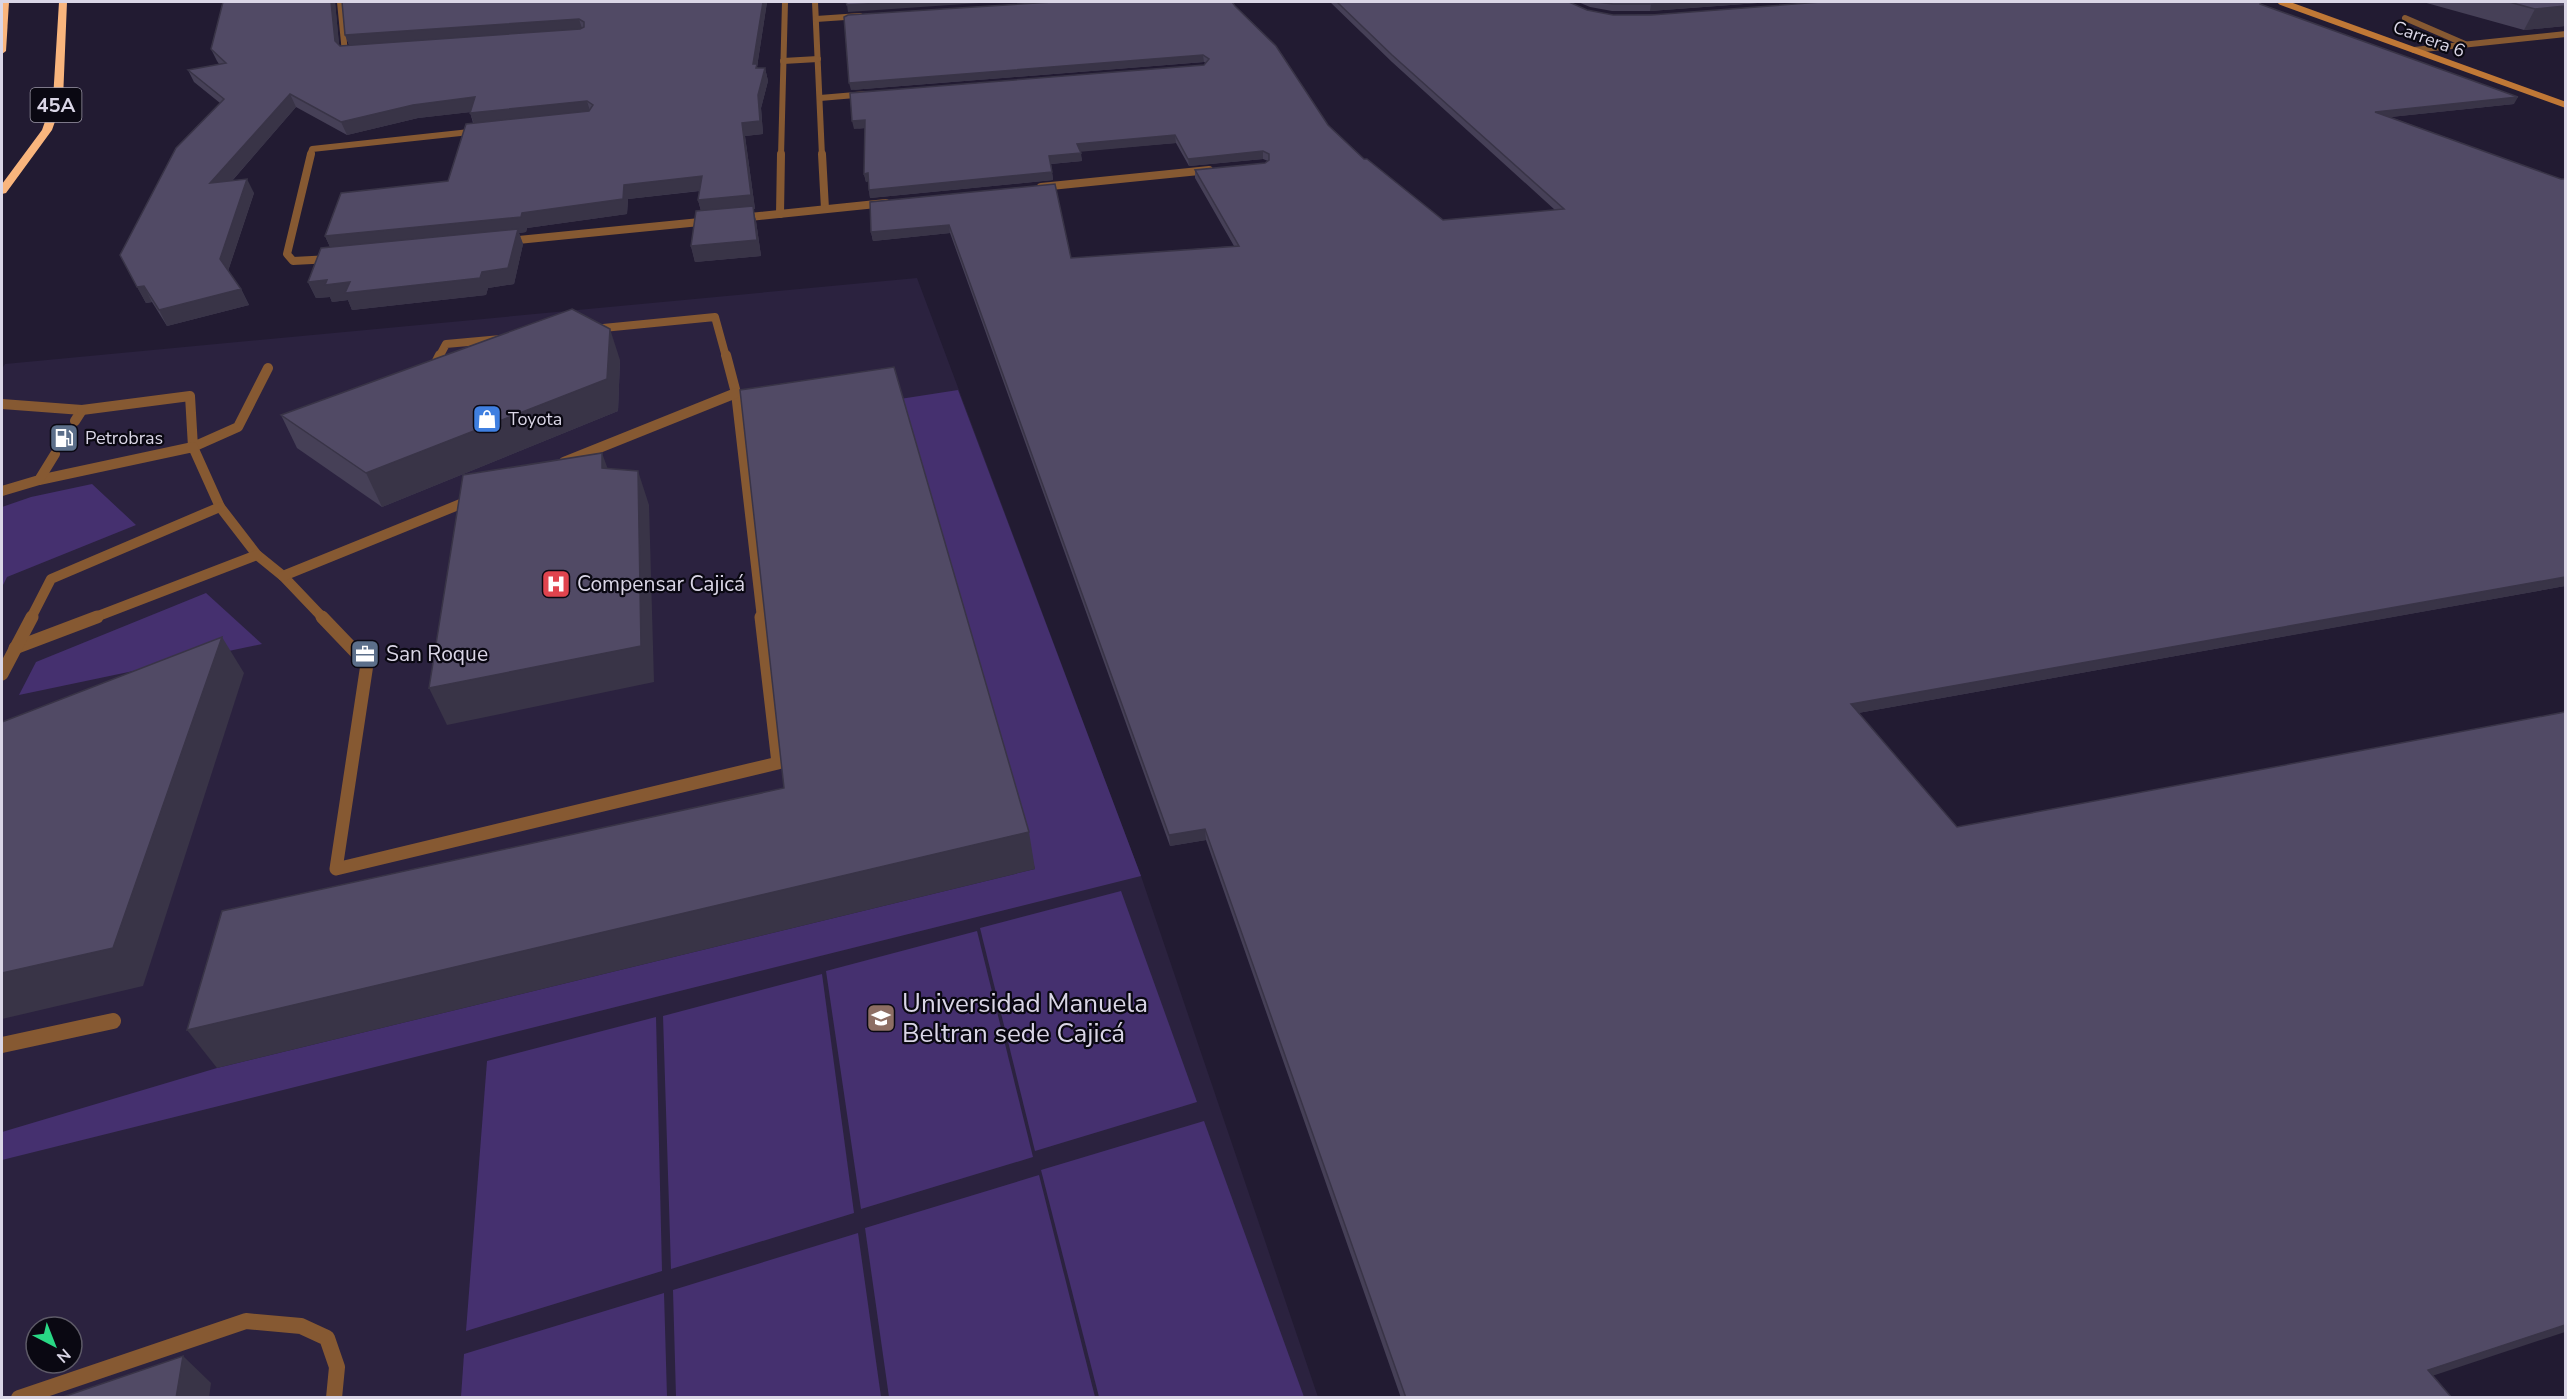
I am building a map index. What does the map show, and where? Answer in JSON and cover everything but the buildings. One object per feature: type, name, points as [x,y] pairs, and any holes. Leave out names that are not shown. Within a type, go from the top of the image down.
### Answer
[{"type":"highway","points":[[2,49],[5,2]]},
{"type":"highway","name":"45A","points":[[2,191],[47,130],[58,99],[63,2]]},
{"type":"main road","name":"Carrera 6","points":[[2282,2],[2565,105]]},
{"type":"lane","points":[[340,2],[345,53],[357,52]]},
{"type":"lane","points":[[780,214],[785,2]]},
{"type":"lane","points":[[815,2],[825,209]]},
{"type":"lane","points":[[816,19],[863,16]]},
{"type":"lane","points":[[2405,18],[2469,45]]},
{"type":"lane","points":[[2414,50],[2565,34]]},
{"type":"lane","points":[[783,61],[818,59]]},
{"type":"lane","points":[[820,98],[878,94]]},
{"type":"lane","points":[[340,258],[293,261],[287,254],[312,149],[487,130]]},
{"type":"lane","points":[[1026,189],[1216,170]]},
{"type":"lane","points":[[732,219],[896,202]]},
{"type":"lane","points":[[495,243],[720,220]]},
{"type":"lane","points":[[2,404],[82,410],[190,396],[193,447],[220,507],[257,555],[283,576],[367,664],[336,869],[778,763],[736,393],[715,317],[587,330]]},
{"type":"lane","points":[[429,377],[446,344],[517,337]]},
{"type":"lane","points":[[2,491],[39,480],[193,447],[238,427],[268,368]]},
{"type":"lane","points":[[559,464],[736,393]]},
{"type":"lane","points":[[75,421],[82,410]]},
{"type":"lane","points":[[39,480],[55,454]]},
{"type":"lane","points":[[283,576],[482,496]]},
{"type":"lane","points":[[2,674],[51,579],[220,507]]},
{"type":"lane","points":[[15,648],[257,555]]},
{"type":"lane","points":[[2,1045],[113,1021]]},
{"type":"lane","points":[[19,1398],[246,1321],[302,1326],[327,1338],[337,1367],[334,1398]]},
{"type":"shaded area","name":"San Roque","points":[[917,278],[1141,876],[1318,1397],[2,1398],[2,369],[5,364]]},
{"type":"shaded area","points":[[958,390],[1141,876],[2,1160],[2,1132],[217,1068],[1035,869],[900,399]]},
{"type":"shaded area","points":[[92,484],[136,525],[7,577],[2,587],[2,507],[31,497]]},
{"type":"shaded area","points":[[206,593],[262,644],[19,695],[36,662]]},
{"type":"shaded area","points":[[1121,891],[1197,1102],[1035,1151],[980,928]]},
{"type":"shaded area","points":[[977,931],[1033,1157],[861,1209],[826,971]]},
{"type":"shaded area","points":[[822,974],[854,1213],[671,1269],[663,1016]]},
{"type":"shaded area","points":[[656,1017],[662,1271],[466,1331],[487,1061]]},
{"type":"shaded area","points":[[1204,1121],[1304,1397],[1099,1397],[1041,1170]]},
{"type":"shaded area","points":[[1039,1175],[1095,1397],[889,1397],[865,1228]]},
{"type":"shaded area","points":[[858,1233],[881,1397],[676,1397],[673,1290]]},
{"type":"shaded area","points":[[664,1293],[667,1397],[461,1397],[464,1354]]},
{"type":"place","name":"Toyota","points":[[487,419]]},
{"type":"place","name":"Petrobras","points":[[64,438]]},
{"type":"place","name":"Compensar Cajicá","points":[[556,584]]},
{"type":"place","name":"San Roque","points":[[365,654]]},
{"type":"place","name":"Universidad Manuela Beltran sede Cajicá","points":[[881,1018]]}]
